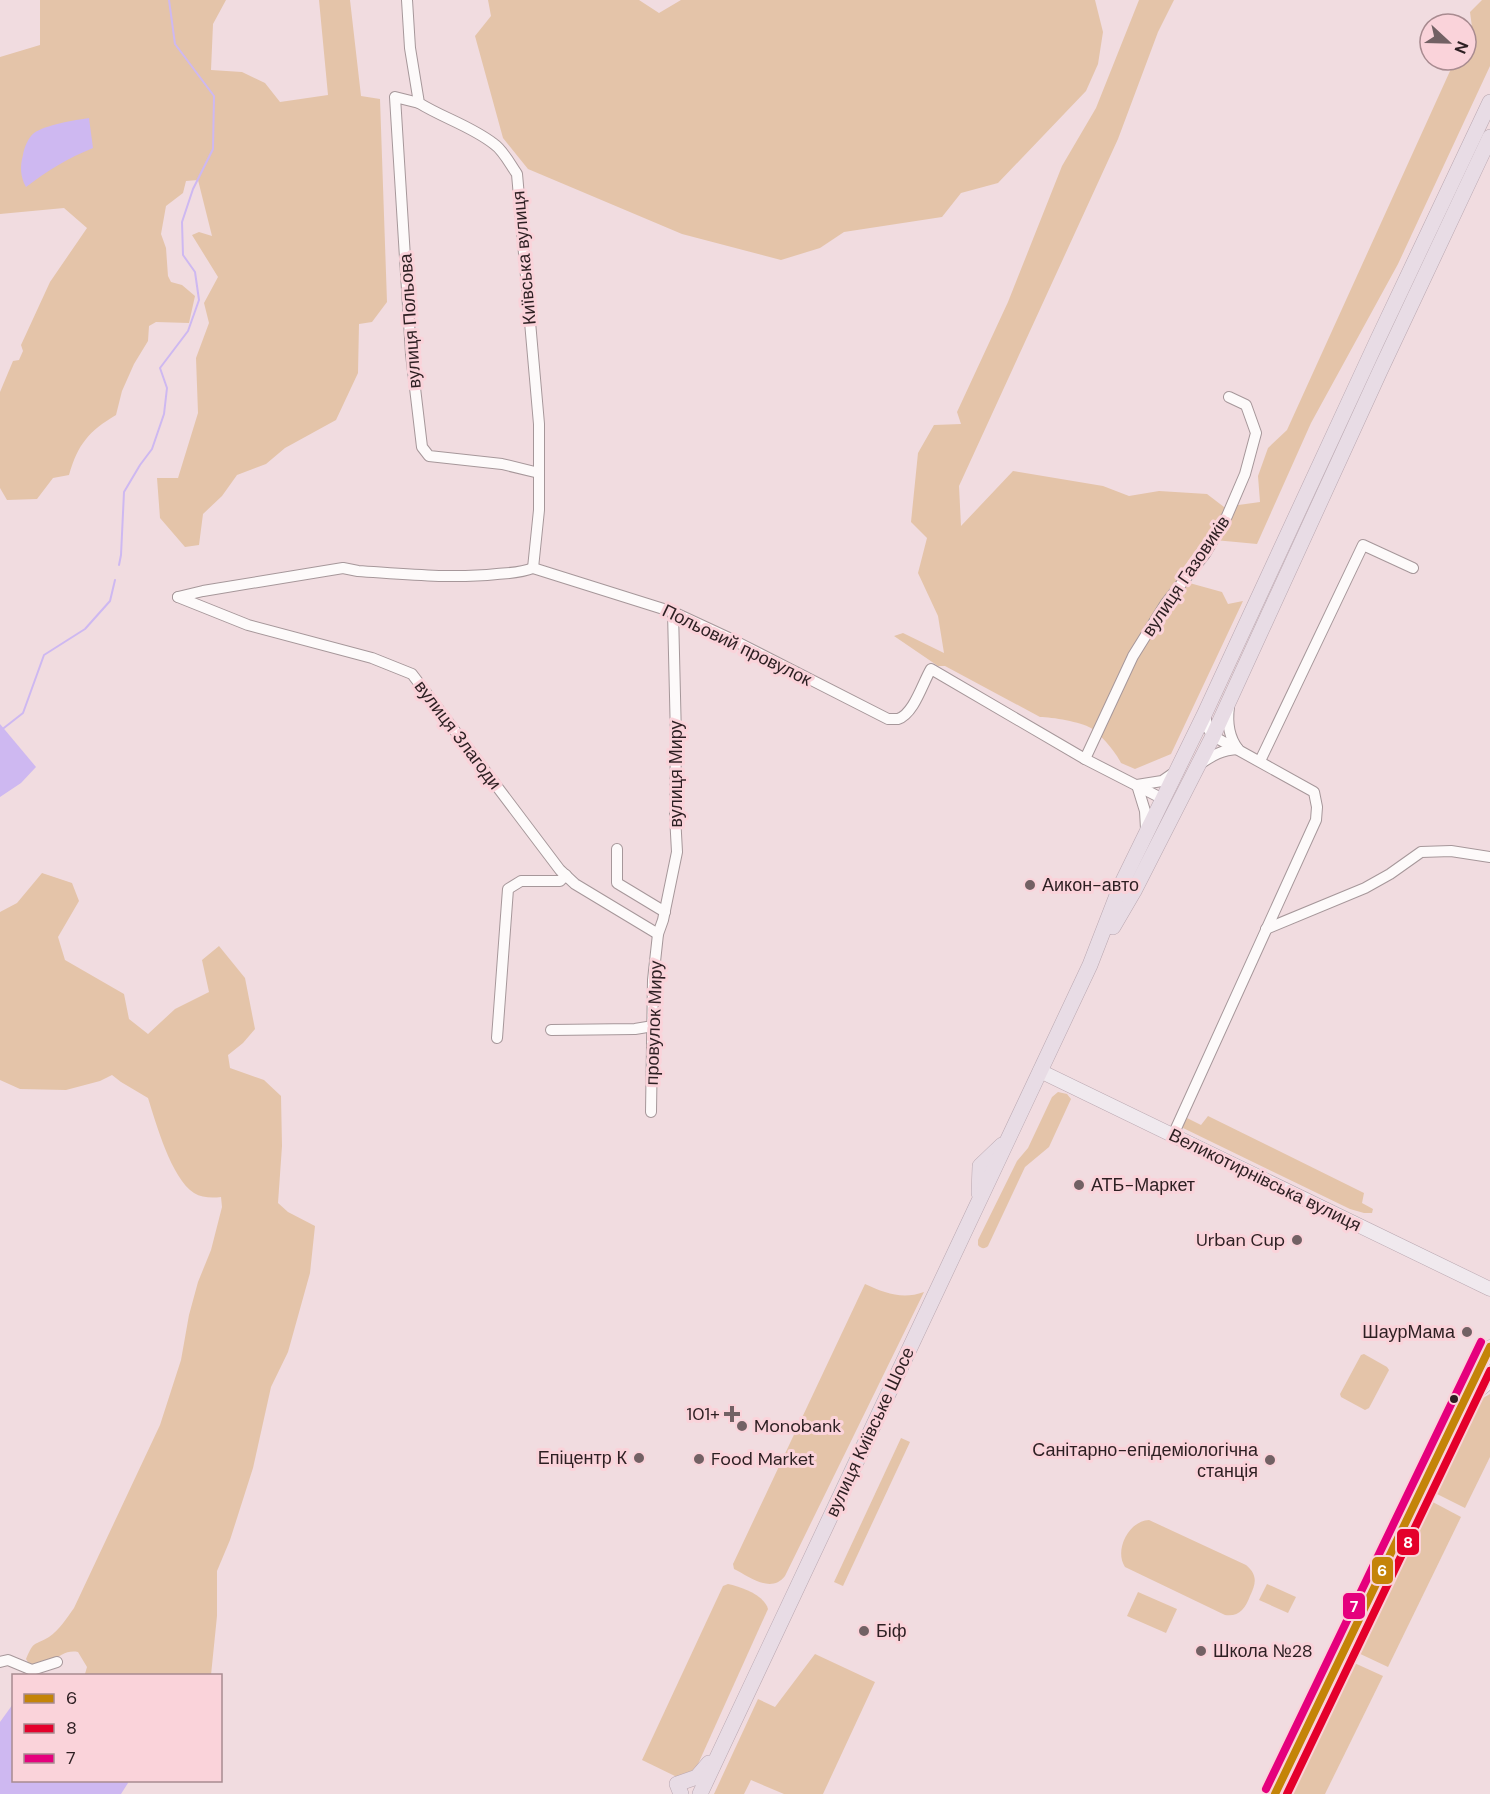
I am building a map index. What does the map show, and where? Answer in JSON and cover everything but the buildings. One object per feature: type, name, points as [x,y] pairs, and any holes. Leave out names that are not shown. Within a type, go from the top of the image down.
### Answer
[{"type":"highway","points":[[1040,1071],[1090,965],[1134,891],[1153,837],[1163,799],[1490,102]]},
{"type":"highway","points":[[1153,837],[1188,786],[1213,736],[1490,137]]},
{"type":"highway","name":"вулиця Київське Шосе","points":[[700,1794],[975,1209],[980,1190],[980,1166],[1001,1147],[1011,1133],[1040,1071]]},
{"type":"highway","points":[[681,1794],[677,1784],[697,1777],[728,1735]]},
{"type":"main road","name":"Великотирнівська вулиця","points":[[1040,1071],[1490,1289]]},
{"type":"main road","points":[[1275,1794],[1490,1347]]},
{"type":"main road","points":[[1462,1405],[1490,1381]]},
{"type":"street","points":[[407,0],[410,48],[419,103]]},
{"type":"street","name":"вулиця Польова","points":[[419,103],[395,97],[411,354],[422,447],[429,456],[502,464],[539,473]]},
{"type":"street","name":"Київська вулиця","points":[[419,103],[435,114],[496,144],[517,174],[539,424],[539,510],[528,570]]},
{"type":"street","name":"вулиця Газовиків","points":[[1085,759],[1133,656],[1166,603],[1205,554],[1227,516],[1240,484],[1256,433],[1245,405],[1229,397]]},
{"type":"street","points":[[1260,761],[1362,545],[1413,568]]},
{"type":"street","name":"Польовий провулок","points":[[178,597],[343,568],[358,571],[451,576],[528,570],[674,612],[888,719],[897,719],[912,706],[931,669],[1085,759],[1163,799]]},
{"type":"street","name":"вулиця Злагоди","points":[[178,597],[248,625],[372,657],[412,674],[560,870],[575,884],[658,934]]},
{"type":"street","name":"вулиця Миру","points":[[658,934],[665,912],[677,852],[674,612]]},
{"type":"street","points":[[1231,697],[1228,725],[1230,736],[1238,749]]},
{"type":"street","points":[[1173,1135],[1316,820],[1317,807],[1314,792],[1213,736],[1207,727],[1205,713]]},
{"type":"street","points":[[1190,744],[1200,738],[1213,736]]},
{"type":"street","points":[[1198,766],[1217,753],[1238,749]]},
{"type":"street","points":[[1153,837],[1137,785],[1162,781],[1177,770]]},
{"type":"street","points":[[1163,799],[1175,796],[1188,786]]},
{"type":"street","points":[[617,849],[617,883],[665,912]]},
{"type":"street","points":[[1266,928],[1365,888],[1421,852],[1451,851],[1490,857]]},
{"type":"street","points":[[497,1038],[508,889],[521,881],[560,881],[566,875]]},
{"type":"street","name":"провулок Миру","points":[[651,1112],[653,980],[658,934]]},
{"type":"street","points":[[551,1030],[635,1029],[652,1026]]},
{"type":"street","points":[[0,1662],[8,1660],[32,1670],[57,1662]]},
{"type":"shaded area","points":[[40,0],[226,0],[213,24],[211,70],[242,72],[265,83],[280,102],[328,95],[319,0],[350,0],[361,96],[380,99],[387,302],[372,322],[359,324],[358,373],[336,420],[285,448],[266,464],[237,475],[222,496],[203,514],[199,545],[185,547],[160,518],[157,478],[178,478],[198,413],[196,358],[209,323],[204,303],[218,277],[192,235],[199,232],[212,236],[198,180],[186,181],[183,193],[166,206],[161,234],[166,248],[168,276],[171,282],[182,285],[195,296],[189,323],[156,322],[149,326],[148,341],[134,364],[122,391],[116,415],[86,439],[76,455],[69,475],[53,478],[37,499],[7,500],[0,488],[0,392],[13,361],[19,360],[23,351],[21,345],[50,282],[87,228],[64,208],[0,214],[0,57],[40,45]]},
{"type":"shaded area","points":[[488,0],[639,0],[659,13],[681,0],[1095,0],[1103,32],[1098,64],[1086,91],[998,183],[961,193],[942,217],[844,232],[820,248],[781,260],[682,234],[528,169],[503,138],[475,36],[491,16]]},
{"type":"shaded area","points":[[1139,0],[1174,0],[1158,32],[1118,139],[959,486],[961,526],[1013,471],[1103,486],[1129,496],[1159,491],[1207,494],[1224,507],[1260,502],[1258,476],[1268,448],[1287,430],[1450,72],[1478,72],[1478,12],[1470,12],[1482,0],[1490,0],[1490,66],[1398,264],[1311,423],[1257,544],[1204,539],[1175,579],[1222,592],[1228,604],[1243,601],[1171,754],[1135,769],[1121,763],[1108,744],[1091,728],[1066,720],[1040,717],[945,666],[938,666],[894,636],[903,633],[944,653],[938,616],[918,573],[927,538],[911,522],[918,453],[934,425],[961,424],[957,412],[1008,302],[1062,166],[1096,108]]},
{"type":"shaded area","points":[[89,118],[93,148],[58,165],[26,187],[21,163],[25,146],[32,135],[53,125]]},
{"type":"shaded area","points":[[0,724],[36,767],[21,783],[0,797]]},
{"type":"shaded area","points":[[42,873],[72,883],[79,901],[58,937],[65,960],[124,994],[129,1019],[148,1034],[175,1009],[209,992],[202,960],[219,946],[245,978],[255,1029],[228,1055],[230,1068],[264,1080],[281,1096],[282,1146],[278,1203],[288,1212],[315,1226],[310,1273],[288,1352],[271,1387],[253,1468],[230,1540],[217,1571],[217,1616],[211,1674],[85,1674],[87,1667],[78,1652],[67,1653],[31,1667],[26,1659],[33,1646],[53,1634],[74,1608],[160,1425],[181,1360],[198,1282],[211,1250],[222,1207],[221,1197],[200,1196],[186,1186],[171,1163],[148,1098],[112,1075],[100,1081],[66,1090],[20,1089],[0,1080],[0,912],[17,903]]},
{"type":"shaded area","points":[[1058,1092],[1067,1094],[1071,1099],[1049,1147],[1025,1167],[988,1246],[980,1247],[978,1240],[1017,1161],[1028,1148],[1052,1097]]},
{"type":"shaded area","points":[[1208,1116],[1364,1193],[1362,1203],[1373,1209],[1372,1213],[1350,1209],[1181,1127],[1185,1117],[1201,1125]]},
{"type":"shaded area","points":[[865,1284],[887,1293],[901,1295],[924,1292],[785,1576],[773,1584],[760,1582],[734,1569],[733,1564]]},
{"type":"shaded area","points":[[1364,1354],[1389,1370],[1369,1408],[1365,1410],[1341,1397],[1340,1394],[1361,1355]]},
{"type":"shaded area","points":[[1490,1394],[1490,1457],[1465,1508],[1433,1492],[1476,1402]]},
{"type":"shaded area","points":[[901,1438],[910,1442],[843,1586],[834,1582]]},
{"type":"shaded area","points":[[1429,1500],[1461,1517],[1388,1667],[1354,1651]]},
{"type":"shaded area","points":[[1149,1520],[1246,1565],[1253,1572],[1255,1584],[1244,1608],[1234,1615],[1225,1615],[1125,1567],[1121,1553],[1125,1538],[1135,1526]]},
{"type":"shaded area","points":[[728,1584],[757,1596],[768,1609],[694,1773],[677,1777],[642,1760],[723,1586]]},
{"type":"shaded area","points":[[1267,1584],[1296,1597],[1288,1613],[1259,1600]]},
{"type":"shaded area","points":[[1138,1592],[1177,1609],[1166,1633],[1127,1616]]},
{"type":"shaded area","points":[[815,1654],[875,1682],[823,1794],[784,1794],[751,1780],[744,1794],[714,1794],[758,1699],[775,1707]]},
{"type":"shaded area","points":[[1350,1661],[1383,1676],[1325,1794],[1285,1794]]},
{"type":"shaded area","points":[[12,1705],[12,1782],[128,1783],[121,1794],[0,1794],[0,1722]]},
{"type":"waterway","points":[[119,565],[124,492],[152,449],[164,414],[167,388],[160,368],[188,331],[199,300],[195,272],[183,255],[182,222],[193,189],[213,149],[214,96],[175,44],[169,0]]},
{"type":"waterway","points":[[0,731],[23,713],[44,655],[85,629],[110,601],[115,580]]},
{"type":"transit line","name":"7","points":[[1266,1789],[1481,1342]]},
{"type":"transit line","name":"6","points":[[1275,1794],[1490,1347]]},
{"type":"transit line","name":"8","points":[[1287,1794],[1490,1371]]},
{"type":"place","name":"Аикон-авто","points":[[1030,885]]},
{"type":"place","name":"АТБ-Маркет","points":[[1079,1185]]},
{"type":"place","name":"Urban Cup","points":[[1297,1240]]},
{"type":"place","name":"ШаурМама","points":[[1467,1332]]},
{"type":"place","name":"101+","points":[[732,1414]]},
{"type":"place","name":"Monobank","points":[[742,1426]]},
{"type":"place","name":"Епіцентр К","points":[[639,1458]]},
{"type":"place","name":"Food Market","points":[[699,1459]]},
{"type":"place","name":"Санітарно-епідеміологічна станція","points":[[1270,1460]]},
{"type":"place","name":"Біф","points":[[864,1631]]},
{"type":"place","name":"Школа №28","points":[[1201,1651]]}]
